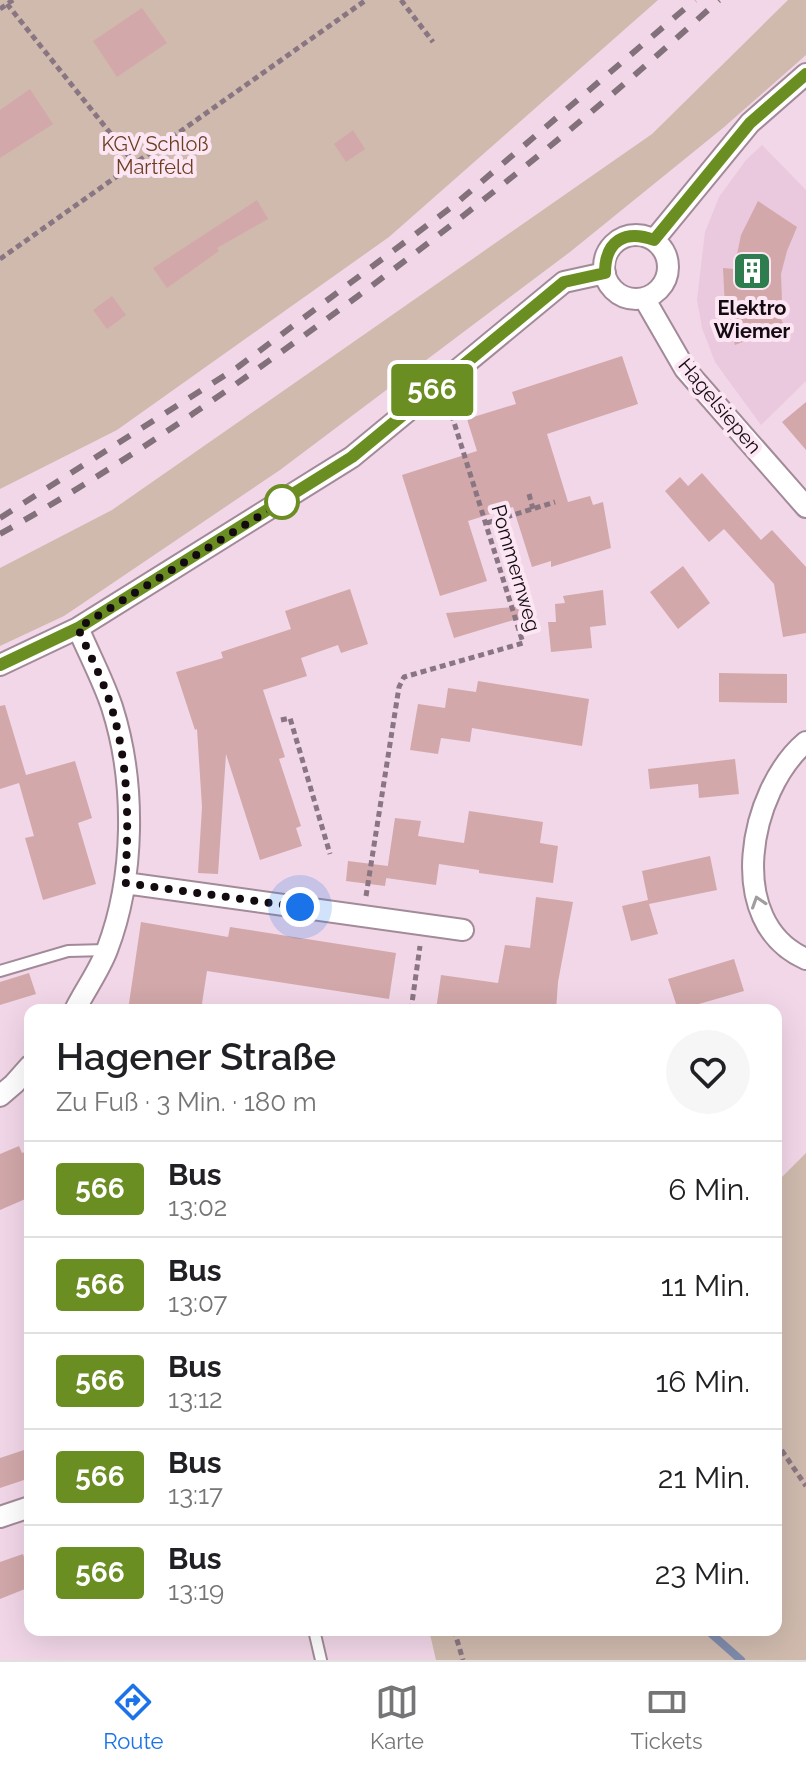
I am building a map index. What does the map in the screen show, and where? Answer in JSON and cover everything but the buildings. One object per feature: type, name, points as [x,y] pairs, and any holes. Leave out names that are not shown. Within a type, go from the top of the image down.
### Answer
[{"type":"street","points":[[654,240],[750,123],[806,74]]},
{"type":"street","points":[[640,235],[654,240],[668,259],[664,283],[644,298],[619,294],[610,285],[605,273],[605,258],[613,245],[625,236],[640,235]]},
{"type":"street","points":[[0,665],[78,628],[352,457],[564,282],[605,273]]},
{"type":"street","name":"Hagelsiepen","points":[[644,298],[685,369],[806,507]]},
{"type":"street","points":[[78,628],[112,708],[126,776],[129,827],[125,883],[106,950],[78,1004]]},
{"type":"street","points":[[806,742],[781,771],[761,818],[752,860],[754,897],[768,927],[787,950],[806,959]]},
{"type":"street","points":[[125,883],[463,930]]},
{"type":"street","points":[[0,1096],[24,1073]]},
{"type":"street","points":[[0,1517],[24,1509]]},
{"type":"lane","points":[[0,971],[68,951],[106,950]]},
{"type":"lane","points":[[315,1636],[321,1660]]},
{"type":"path","points":[[0,259],[366,0]]},
{"type":"path","points":[[401,0],[433,42]]},
{"type":"path","points":[[0,9],[10,2],[135,164]]},
{"type":"path","name":"Pommernweg","points":[[362,916],[399,687],[404,677],[523,643],[450,406],[438,384]]},
{"type":"path","points":[[529,494],[533,509]]},
{"type":"path","points":[[487,523],[555,502]]},
{"type":"path","points":[[281,720],[290,718],[330,854]]},
{"type":"path","points":[[412,1004],[423,926]]},
{"type":"path","points":[[782,1451],[806,1486]]},
{"type":"path","points":[[456,1636],[463,1660]]},
{"type":"shaded area","points":[[762,145],[806,190],[806,381],[761,425],[715,362],[702,328],[697,300],[705,232],[719,197],[746,160]]},
{"type":"green space","name":"KGV Schloß Martfeld","points":[[0,0],[658,0],[389,237],[117,430],[0,489]]},
{"type":"green space","points":[[788,0],[806,0],[806,55],[723,128],[570,252],[280,470],[64,616],[0,646],[0,568],[112,510],[652,134]]},
{"type":"green space","points":[[806,1153],[806,1660],[436,1660],[430,1636],[782,1636],[782,1177]]},
{"type":"waterway","points":[[714,1636],[741,1660]]},
{"type":"railway","points":[[0,518],[238,367],[453,206],[695,0]]},
{"type":"railway","points":[[0,534],[183,421],[358,296],[542,152],[719,0]]},
{"type":"bus line","name":"566","points":[[0,665],[78,628],[352,457],[564,282],[605,273],[605,258],[613,245],[625,236],[640,235],[654,240],[750,123],[806,74]]},
{"type":"place","name":"Elektro Wiemer","points":[[752,271]]},
{"type":"route","points":[[282,502],[78,628],[112,708],[126,776],[129,827],[125,883],[300,907]]}]
